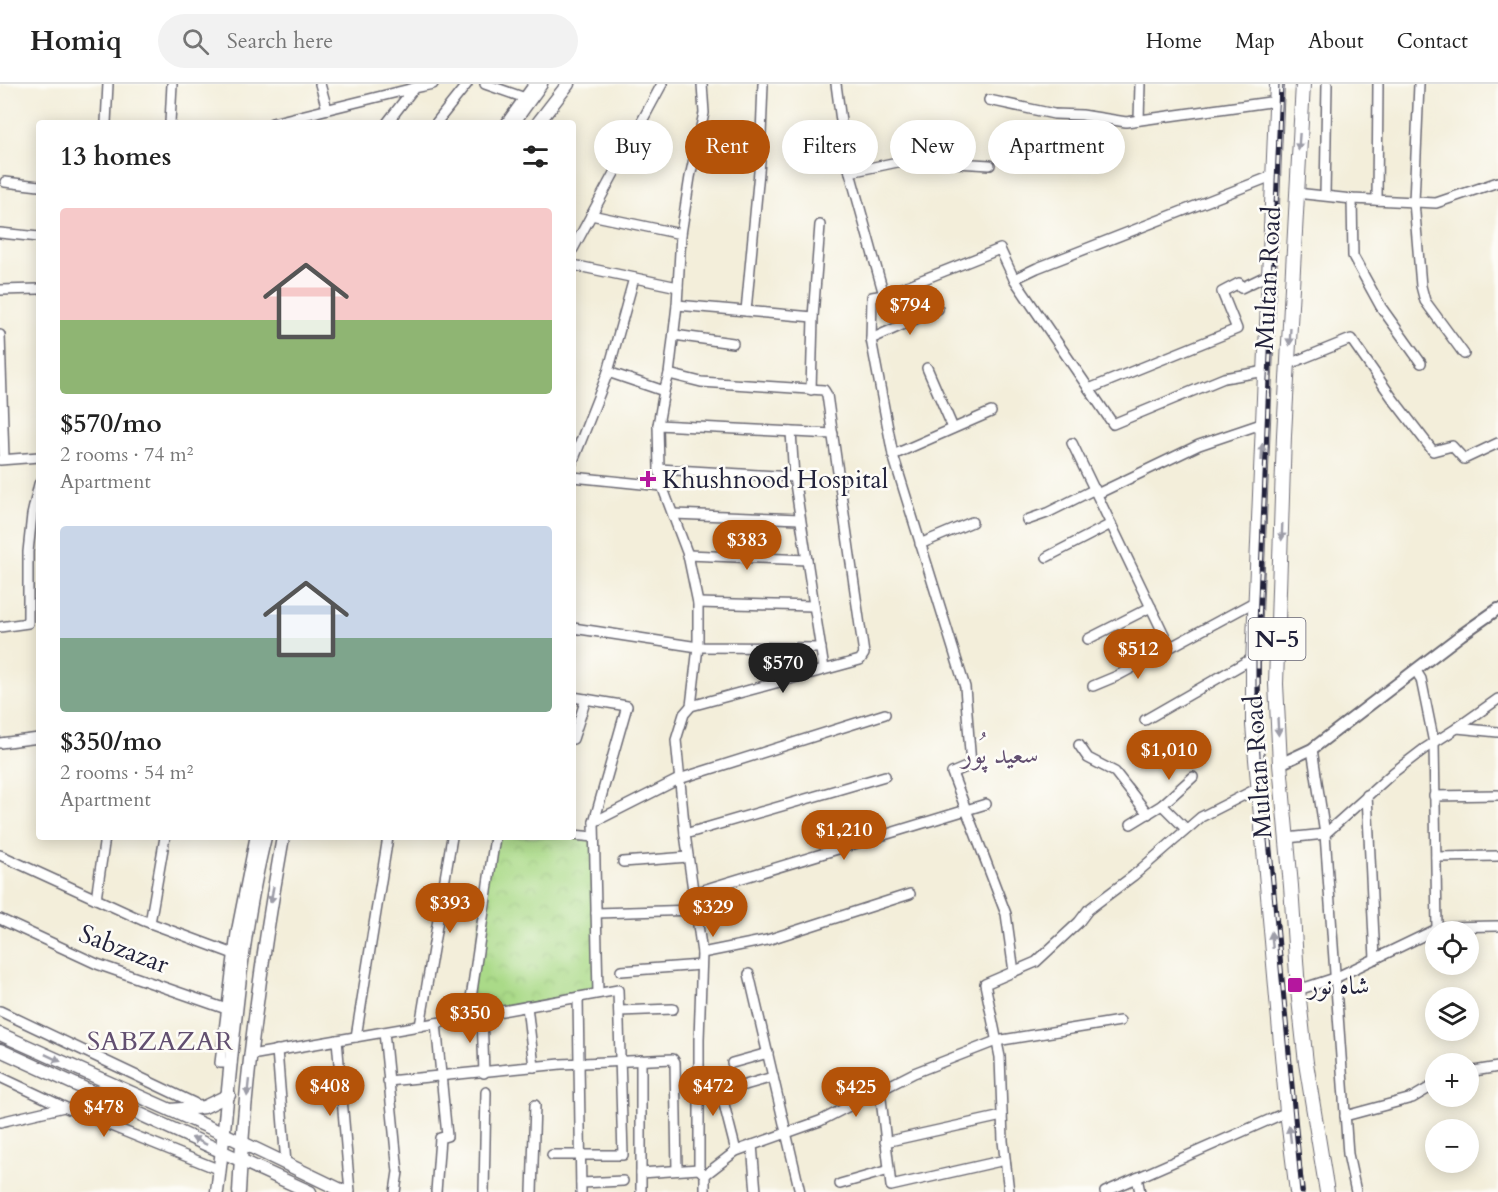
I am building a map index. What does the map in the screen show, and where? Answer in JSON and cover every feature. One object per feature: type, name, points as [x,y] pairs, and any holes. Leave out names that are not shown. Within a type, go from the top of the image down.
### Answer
[{"type":"main road","points":[[515,120],[526,98],[541,84]]},
{"type":"main road","points":[[540,120],[568,84]]},
{"type":"main road","name":"Multan Road","points":[[1277,84],[1253,658],[1253,725],[1287,1112],[1297,1192]]},
{"type":"main road","name":"Multan Road","points":[[1303,84],[1284,435],[1276,672],[1280,764],[1298,990],[1306,1063],[1327,1192]]},
{"type":"main road","points":[[217,1192],[232,1063],[231,1011],[237,956],[264,840]]},
{"type":"main road","points":[[239,1192],[251,1055],[265,936],[282,840]]},
{"type":"main road","points":[[0,1034],[224,1134],[345,1192]]},
{"type":"main road","points":[[0,1050],[310,1192]]},
{"type":"main road","points":[[166,1110],[197,1109],[229,1095]]},
{"type":"street","points":[[108,84],[110,120]]},
{"type":"street","points":[[320,84],[327,109]]},
{"type":"street","points":[[284,120],[433,84]]},
{"type":"street","points":[[438,120],[467,84]]},
{"type":"street","points":[[485,84],[526,98]]},
{"type":"street","points":[[508,120],[534,84]]},
{"type":"street","points":[[576,243],[662,84]]},
{"type":"street","points":[[691,706],[698,647],[698,603],[688,555],[662,486],[659,469],[658,425],[669,374],[674,335],[681,234],[690,177],[704,113],[702,84]]},
{"type":"street","points":[[746,311],[760,161],[763,84]]},
{"type":"street","points":[[836,84],[841,120]]},
{"type":"street","points":[[1139,120],[1140,84]]},
{"type":"street","points":[[1325,195],[1327,84]]},
{"type":"street","points":[[1377,200],[1378,84]]},
{"type":"street","points":[[1419,84],[1414,202],[1421,286],[1425,301],[1464,354]]},
{"type":"street","points":[[170,120],[175,85]]},
{"type":"street","points":[[389,120],[414,88]]},
{"type":"street","points":[[989,100],[1054,114],[1082,115],[1126,122],[1277,101]]},
{"type":"street","points":[[878,166],[907,160],[988,165]]},
{"type":"street","points":[[851,174],[884,295]]},
{"type":"street","points":[[1014,279],[1272,176]]},
{"type":"street","points":[[5,182],[36,186]]},
{"type":"street","points":[[1296,193],[1352,199],[1436,202],[1498,182]]},
{"type":"street","points":[[1352,199],[1353,256],[1382,307],[1421,363]]},
{"type":"street","points":[[591,215],[681,234]]},
{"type":"street","points":[[811,390],[813,317],[820,225]]},
{"type":"street","points":[[0,233],[36,237]]},
{"type":"street","points":[[1014,972],[1006,914],[952,773],[970,765],[965,687],[893,455],[871,339],[872,297],[884,295],[1000,249],[1014,279],[1113,424],[1224,378],[1266,371]]},
{"type":"street","points":[[576,266],[678,287]]},
{"type":"street","points":[[1089,389],[1237,329],[1222,292],[1239,283],[1241,288],[1270,274]]},
{"type":"street","points":[[576,453],[608,372],[634,278]]},
{"type":"street","points":[[0,290],[36,290]]},
{"type":"street","points":[[677,304],[813,317]]},
{"type":"street","points":[[871,339],[938,309]]},
{"type":"street","points":[[0,334],[2,459],[36,458]]},
{"type":"street","points":[[674,335],[734,343]]},
{"type":"street","points":[[1289,364],[1351,339],[1433,451],[1452,446],[1464,459],[1498,443]]},
{"type":"street","points":[[927,369],[953,429]]},
{"type":"street","points":[[608,372],[664,391]]},
{"type":"street","points":[[669,374],[701,382],[824,390],[827,395],[833,434],[864,654],[860,660],[691,706],[684,714],[676,740],[685,834],[702,953],[699,1039],[702,1172],[705,1192]]},
{"type":"street","points":[[893,455],[991,412]]},
{"type":"street","points":[[1028,520],[1096,492],[1175,455],[1264,423]]},
{"type":"street","points":[[658,425],[833,434]]},
{"type":"street","points":[[791,432],[794,477],[824,669]]},
{"type":"street","points":[[1072,442],[1170,647]]},
{"type":"street","points":[[659,469],[794,477]]},
{"type":"street","points":[[576,477],[662,486]]},
{"type":"street","points":[[0,627],[28,623],[28,552],[36,497]]},
{"type":"street","points":[[673,514],[800,519]]},
{"type":"street","points":[[920,543],[972,522]]},
{"type":"street","points":[[1047,557],[1111,524]]},
{"type":"street","points":[[28,552],[36,552]]},
{"type":"street","points":[[688,555],[807,560]]},
{"type":"street","points":[[1093,686],[1118,676],[1256,601]]},
{"type":"street","points":[[698,603],[814,606]]},
{"type":"street","points":[[1088,639],[1151,607]]},
{"type":"street","points":[[1280,764],[1312,750],[1498,609]]},
{"type":"street","points":[[576,628],[698,647],[821,648]]},
{"type":"street","points":[[1145,720],[1253,658]]},
{"type":"street","points":[[1416,671],[1421,679],[1434,743],[1437,921]]},
{"type":"street","points":[[576,697],[627,706],[594,822],[598,993]]},
{"type":"street","points":[[576,730],[586,699]]},
{"type":"street","points":[[1287,838],[1324,834],[1394,772],[1498,699]]},
{"type":"street","points":[[594,822],[679,779],[885,714]]},
{"type":"street","points":[[1457,728],[1498,732]]},
{"type":"street","points":[[0,743],[36,738]]},
{"type":"street","points":[[1079,745],[1088,758],[1115,772],[1148,814]]},
{"type":"street","points":[[1312,750],[1324,834],[1348,1154],[1356,1192]]},
{"type":"street","points":[[685,834],[885,776]]},
{"type":"street","points":[[1131,824],[1162,805],[1193,777]]},
{"type":"street","points":[[1009,1192],[1002,1116],[1000,1057],[985,984],[1036,962],[1079,922],[1092,906],[1133,876],[1201,817],[1258,788]]},
{"type":"street","points":[[1367,795],[1375,958]]},
{"type":"street","points":[[1434,796],[1498,795]]},
{"type":"street","points":[[693,893],[986,804]]},
{"type":"street","points":[[1162,805],[1186,830]]},
{"type":"street","points":[[576,835],[594,837]]},
{"type":"street","points":[[96,899],[105,840]]},
{"type":"street","points":[[150,923],[164,840]]},
{"type":"street","points":[[0,855],[150,923],[237,956],[255,840]]},
{"type":"street","points":[[356,1037],[388,840]]},
{"type":"street","points":[[420,1026],[451,840]]},
{"type":"street","points":[[468,1018],[495,840]]},
{"type":"street","points":[[1436,857],[1498,856]]},
{"type":"street","points":[[623,862],[688,857]]},
{"type":"street","points":[[702,953],[767,940],[910,894]]},
{"type":"street","points":[[596,913],[696,910]]},
{"type":"street","name":"Sabzazar","points":[[0,919],[97,964],[231,1011]]},
{"type":"street","points":[[1479,926],[1498,926]]},
{"type":"street","points":[[1298,990],[1335,978],[1425,934]]},
{"type":"street","points":[[621,971],[701,964]]},
{"type":"street","points":[[749,974],[800,1192]]},
{"type":"street","points":[[251,1055],[618,990],[623,1155],[552,1155]]},
{"type":"street","points":[[578,997],[581,1188],[622,1181]]},
{"type":"street","points":[[527,1006],[534,1067]]},
{"type":"street","points":[[619,1011],[673,1009]]},
{"type":"street","points":[[0,1011],[194,1103],[197,1109]]},
{"type":"street","points":[[482,1015],[484,1073]]},
{"type":"street","points":[[641,1173],[677,1170],[702,1172],[736,1151],[820,1121],[914,1073],[996,1041],[1120,1021]]},
{"type":"street","points":[[436,1023],[447,1136],[440,1138],[436,1192]]},
{"type":"street","points":[[384,1032],[398,1172],[395,1192]]},
{"type":"street","points":[[337,1040],[350,1192]]},
{"type":"street","points":[[277,1050],[286,1164]]},
{"type":"street","points":[[732,1063],[768,1053]]},
{"type":"street","points":[[388,1081],[534,1067],[669,1058],[675,1062],[677,1170]]},
{"type":"street","points":[[640,1192],[641,1060]]},
{"type":"street","points":[[1479,1070],[1498,1067]]},
{"type":"street","points":[[0,1077],[64,1107],[220,1170]]},
{"type":"street","points":[[717,1077],[736,1151]]},
{"type":"street","points":[[745,1085],[773,1077]]},
{"type":"street","points":[[880,1090],[891,1186],[1005,1160]]},
{"type":"street","points":[[1345,1116],[1412,1098],[1425,1090]]},
{"type":"street","points":[[484,1192],[486,1092]]},
{"type":"street","points":[[532,1192],[535,1105]]},
{"type":"street","points":[[0,1122],[64,1107]]},
{"type":"street","points":[[1105,1192],[1287,1112]]},
{"type":"street","points":[[885,1142],[1002,1116]]},
{"type":"street","points":[[752,1145],[756,1192]]},
{"type":"street","points":[[840,1184],[889,1170]]},
{"type":"street","points":[[1137,1178],[1140,1192]]},
{"type":"green space","points":[[576,837],[594,837],[598,993],[468,1018],[492,840],[576,840]]},
{"type":"railway","points":[[1281,84],[1258,648],[1258,699],[1302,1192]]},
{"type":"place","name":"Khushnood Hospital","points":[[648,479]]},
{"type":"place","name":"شاہ نور","points":[[1295,985]]},
{"type":"district","name":"سعید پُور","points":[[1000,754]]},
{"type":"district","name":"SABZAZAR","points":[[160,1041]]}]
